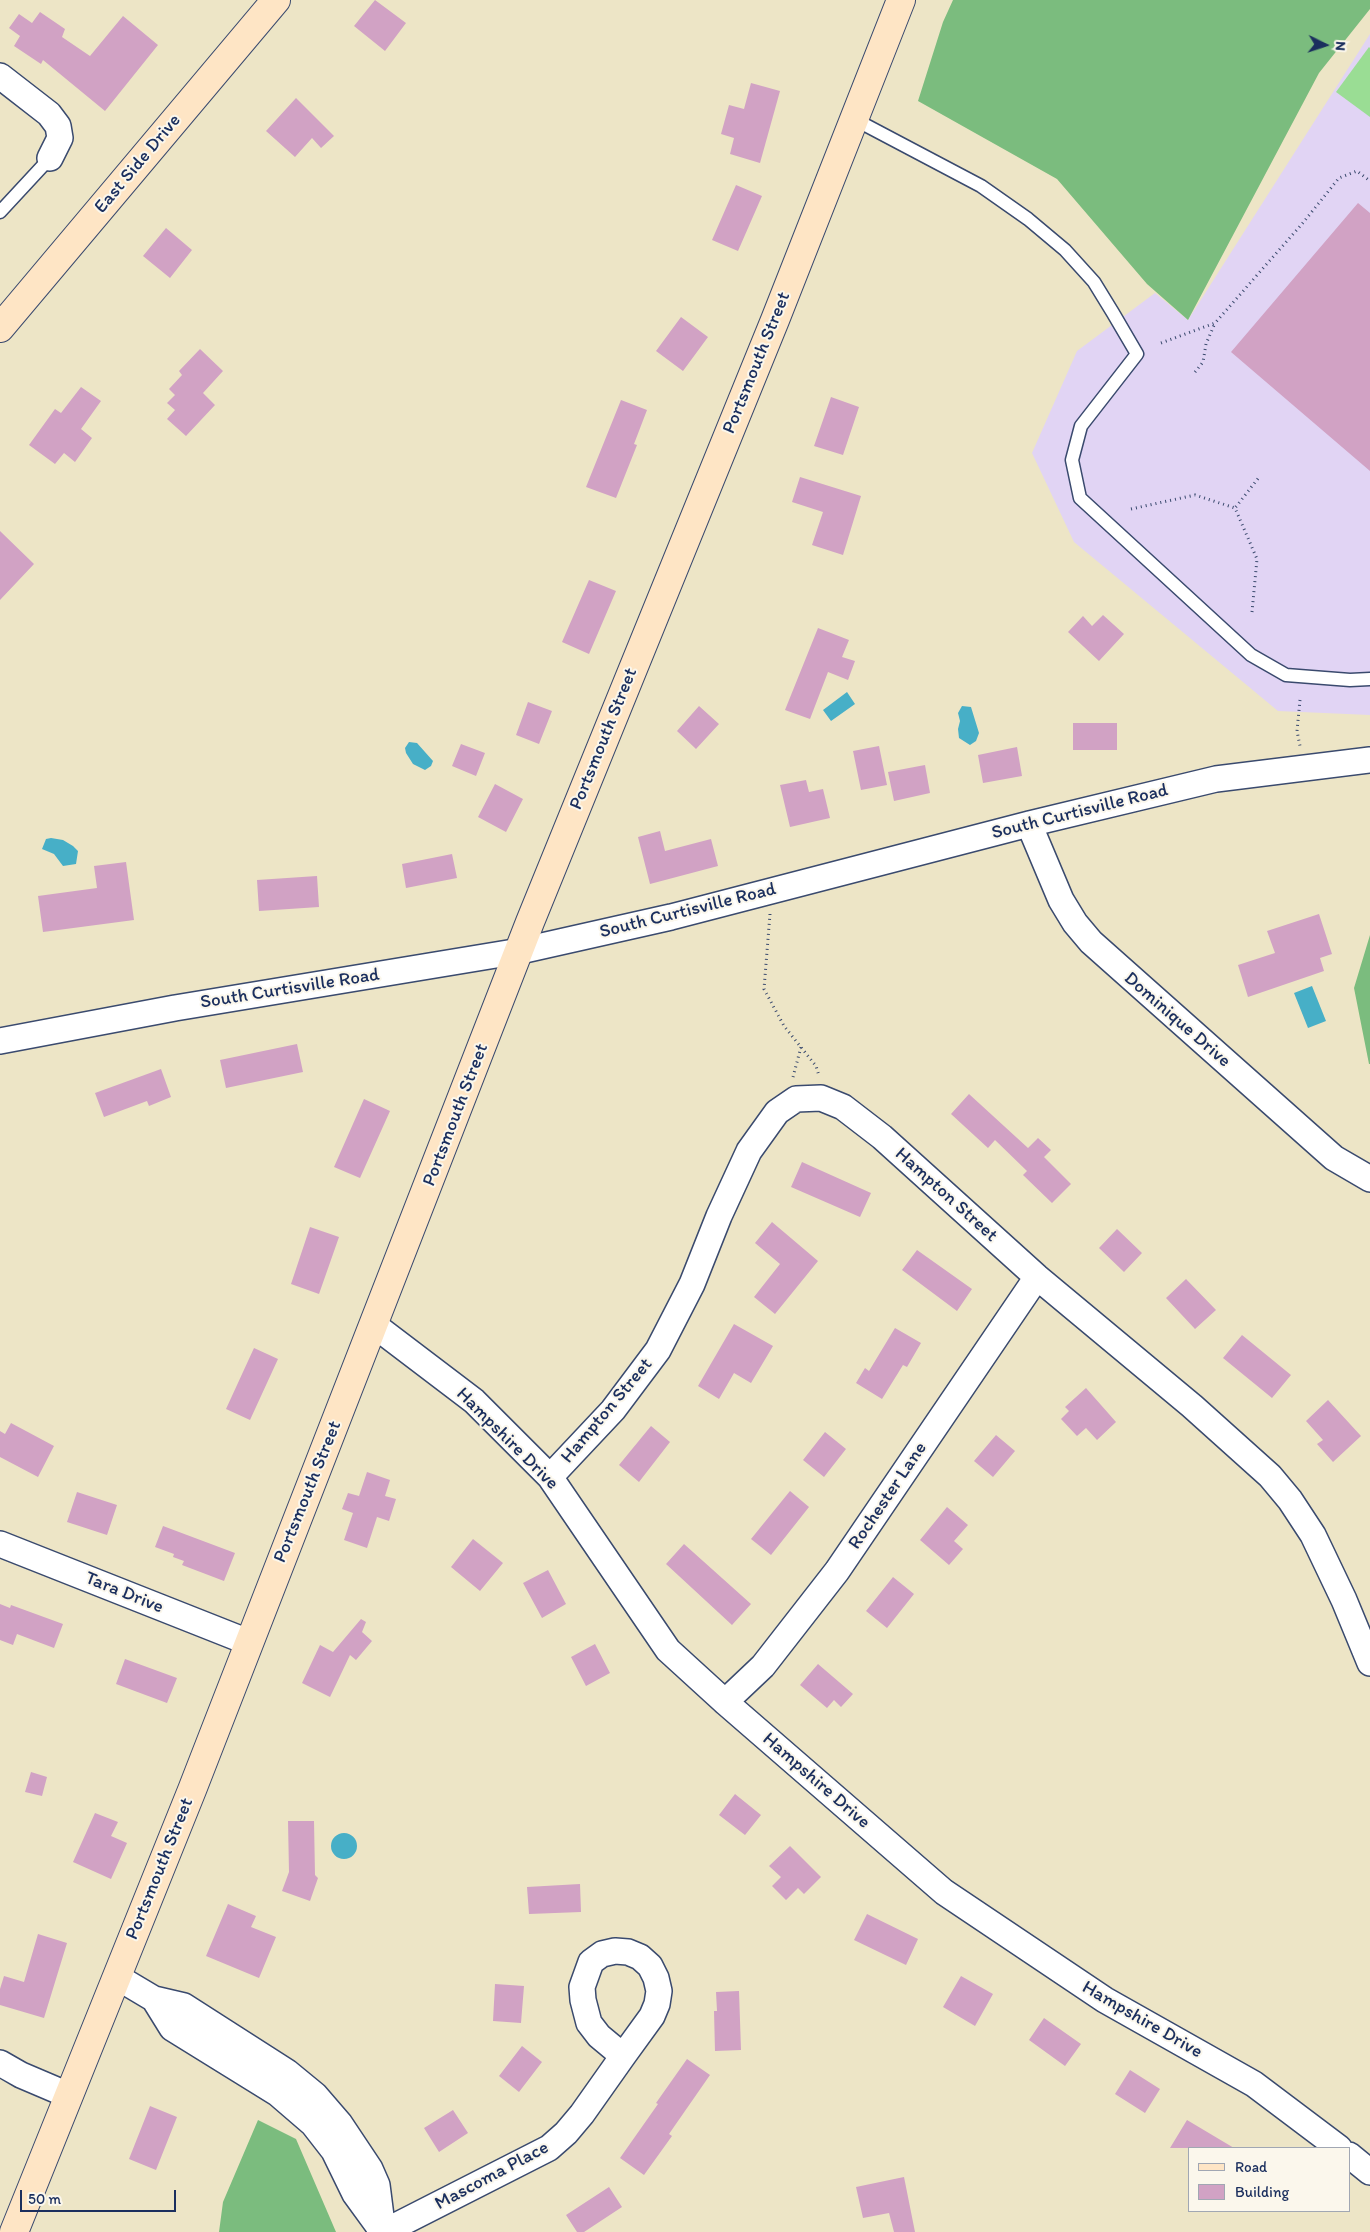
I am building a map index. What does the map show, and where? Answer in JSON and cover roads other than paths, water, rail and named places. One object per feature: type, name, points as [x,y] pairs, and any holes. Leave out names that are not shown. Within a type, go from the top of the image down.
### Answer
[{"type":"street","name":"East Side Drive","points":[[0,328],[276,0]]},
{"type":"street","name":"Portsmouth Street","points":[[14,2232],[117,1977],[520,951],[901,0]]},
{"type":"street","points":[[0,76],[49,114],[58,126],[60,138],[50,158]]},
{"type":"street","name":"South Curtisville Road","points":[[0,1041],[175,1008],[520,951],[670,917],[1029,824],[1216,779],[1370,760]]},
{"type":"street","name":"Dominique Drive","points":[[1029,824],[1061,900],[1075,923],[1091,942],[1334,1158],[1370,1179]]},
{"type":"street","name":"Hampton Street","points":[[550,1477],[613,1410],[658,1350],[692,1284],[749,1151],[777,1112],[796,1099],[821,1098],[843,1107],[882,1137],[1037,1277],[1192,1406],[1270,1476],[1290,1500],[1313,1535],[1344,1600],[1370,1663]]},
{"type":"street","name":"Rochester Lane","points":[[725,1702],[764,1666],[837,1571],[1037,1277]]},
{"type":"street","name":"Hampshire Drive","points":[[374,1325],[474,1401],[550,1477],[668,1650],[725,1702],[944,1892],[1105,2000],[1254,2084],[1338,2147]]},
{"type":"street","name":"Tara Drive","points":[[0,1544],[248,1642]]},
{"type":"street","points":[[117,1977],[154,1999],[172,2028],[277,2093],[313,2124],[334,2151],[355,2194],[383,2232]]},
{"type":"street","name":"Mascoma Place","points":[[383,2232],[549,2148],[566,2133],[582,2114],[623,2056]]},
{"type":"street","points":[[0,2063],[21,2075],[68,2095]]},
{"type":"street","points":[[1350,2156],[1370,2172]]},
{"type":"lane","points":[[854,118],[981,186],[1036,226],[1065,250],[1094,282],[1137,354],[1080,426],[1072,460],[1080,498],[1251,655],[1286,675],[1350,680],[1370,679]]},
{"type":"lane","points":[[0,212],[50,158]]},
{"type":"water","points":[[847,692],[855,704],[831,721],[823,710]]},
{"type":"water","points":[[962,706],[971,707],[979,733],[976,741],[970,745],[959,738],[958,729],[960,721],[958,713]]},
{"type":"water","points":[[409,742],[417,743],[433,761],[431,766],[425,770],[413,764],[405,748]]},
{"type":"water","points":[[46,839],[63,840],[78,851],[76,864],[63,866],[54,854],[42,849]]},
{"type":"water","points":[[1312,986],[1326,1021],[1308,1028],[1294,993]]},
{"type":"water","points":[[344,1833],[353,1837],[357,1846],[353,1855],[344,1859],[335,1855],[331,1846],[335,1837]]}]
